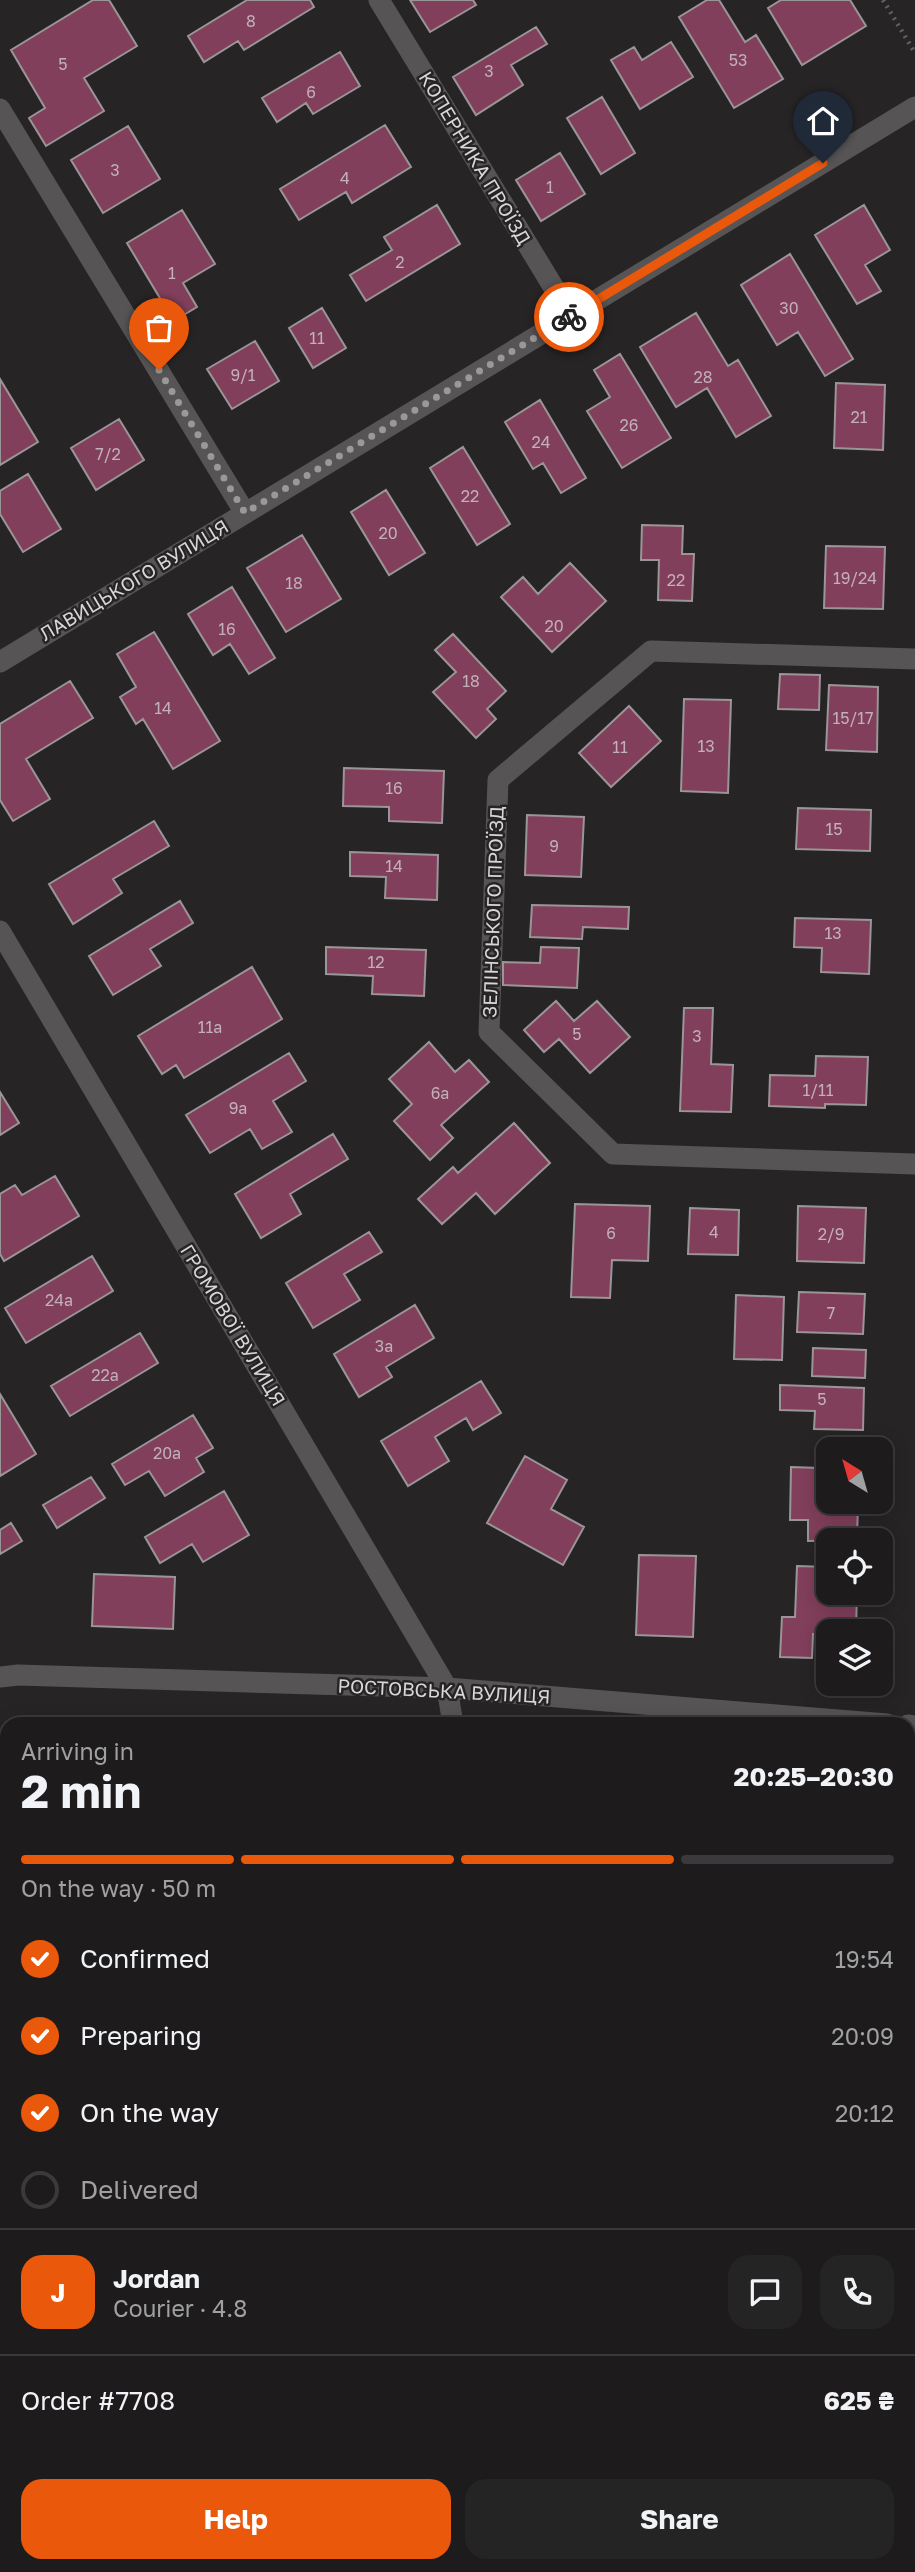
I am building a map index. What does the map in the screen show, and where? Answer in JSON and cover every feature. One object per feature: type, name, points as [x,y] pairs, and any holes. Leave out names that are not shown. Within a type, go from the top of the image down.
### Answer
[{"type":"street","name":"КОПЕРНИКА ПРОЇЗД","points":[[379,0],[571,316]]},
{"type":"street","name":"ЛАВИЦЬКОГО ВУЛИЦЯ","points":[[0,662],[915,107]]},
{"type":"street","points":[[0,109],[245,513]]},
{"type":"street","name":"ЗЕЛІНСЬКОГО ПРОЇЗД","points":[[915,659],[650,651],[498,780],[489,1032],[613,1154],[915,1164]]},
{"type":"street","name":"ГРОМОВОЇ ВУЛИЦЯ","points":[[0,931],[447,1688],[452,1717]]},
{"type":"street","name":"РОСТОВСЬКА ВУЛИЦЯ","points":[[0,1677],[18,1675],[447,1688],[801,1717]]},
{"type":"path","points":[[883,0],[915,53]]},
{"type":"building","points":[[93,0],[109,0],[137,46],[84,78],[104,111],[46,146],[29,118],[45,108],[11,50]]},
{"type":"building","points":[[247,0],[310,0],[314,7],[244,50],[238,41],[204,62],[188,36]]},
{"type":"building","points":[[410,0],[473,0],[476,5],[430,32]]},
{"type":"building","points":[[707,0],[719,0],[745,42],[756,35],[783,79],[734,108],[679,17]]},
{"type":"building","points":[[781,0],[850,0],[866,26],[802,65],[768,8]]},
{"type":"building","points":[[536,27],[547,44],[511,65],[523,85],[476,115],[453,77]]},
{"type":"building","points":[[671,42],[693,77],[640,109],[611,60],[634,47],[642,60]]},
{"type":"building","points":[[340,52],[360,86],[313,114],[306,103],[277,122],[262,98]]},
{"type":"building","points":[[602,97],[635,153],[601,174],[567,118]]},
{"type":"building","points":[[385,125],[411,167],[352,203],[346,192],[299,220],[280,189]]},
{"type":"building","points":[[128,126],[160,179],[103,213],[71,160]]},
{"type":"building","points":[[560,153],[585,194],[541,221],[516,180]]},
{"type":"building","points":[[437,205],[460,244],[366,301],[350,275],[392,250],[384,237]]},
{"type":"building","points":[[864,205],[890,250],[865,265],[881,291],[857,304],[815,235]]},
{"type":"building","points":[[182,210],[215,264],[183,283],[197,307],[157,331],[144,310],[161,300],[127,243]]},
{"type":"building","points":[[790,254],[853,359],[825,376],[798,332],[777,345],[741,285]]},
{"type":"building","points":[[322,308],[346,348],[313,368],[289,328]]},
{"type":"building","points":[[696,313],[728,366],[738,360],[771,416],[736,437],[707,388],[676,407],[640,347]]},
{"type":"building","points":[[255,341],[279,381],[232,409],[207,369]]},
{"type":"building","points":[[620,354],[671,438],[622,468],[587,411],[610,397],[594,370]]},
{"type":"building","points":[[0,379],[38,442],[0,465]]},
{"type":"building","points":[[836,383],[885,385],[883,450],[834,448]]},
{"type":"building","points":[[540,400],[586,478],[561,493],[543,463],[533,469],[505,422]]},
{"type":"building","points":[[119,419],[144,460],[96,490],[71,448]]},
{"type":"building","points":[[463,447],[510,524],[477,545],[430,468]]},
{"type":"building","points":[[28,474],[61,529],[23,552],[0,514],[0,491]]},
{"type":"building","points":[[386,490],[425,553],[389,575],[351,512]]},
{"type":"building","points":[[642,525],[683,526],[682,554],[694,554],[692,601],[658,600],[659,560],[641,560]]},
{"type":"building","points":[[302,535],[341,599],[286,632],[247,568]]},
{"type":"building","points":[[826,546],[885,547],[883,609],[824,608]]},
{"type":"building","points":[[570,563],[606,601],[552,652],[501,597],[523,577],[538,594]]},
{"type":"building","points":[[232,587],[275,658],[249,674],[230,644],[213,655],[188,614]]},
{"type":"building","points":[[154,632],[220,741],[173,769],[143,719],[136,724],[120,697],[136,687],[117,654]]},
{"type":"building","points":[[453,634],[506,691],[487,709],[496,719],[476,738],[433,692],[456,672],[435,650]]},
{"type":"building","points":[[780,674],[820,675],[819,710],[778,709]]},
{"type":"building","points":[[70,681],[93,718],[26,759],[50,799],[13,821],[0,800],[0,724]]},
{"type":"building","points":[[829,685],[878,687],[877,752],[826,750]]},
{"type":"building","points":[[684,699],[731,700],[728,793],[681,791]]},
{"type":"building","points":[[629,706],[661,741],[611,787],[579,753]]},
{"type":"building","points":[[344,768],[444,771],[442,823],[389,821],[389,807],[343,806]]},
{"type":"building","points":[[798,808],[871,810],[870,851],[796,849]]},
{"type":"building","points":[[527,815],[584,817],[581,877],[525,875]]},
{"type":"building","points":[[154,821],[169,846],[113,879],[122,893],[73,924],[49,884]]},
{"type":"building","points":[[350,852],[438,855],[437,900],[385,898],[386,877],[350,876]]},
{"type":"building","points":[[180,901],[193,923],[150,949],[161,966],[113,995],[89,956]]},
{"type":"building","points":[[532,905],[629,907],[628,929],[583,927],[582,939],[530,937]]},
{"type":"building","points":[[795,918],[871,920],[869,974],[821,972],[822,948],[794,947]]},
{"type":"building","points":[[326,947],[426,950],[424,996],[372,994],[373,976],[326,974]]},
{"type":"building","points":[[541,947],[579,948],[577,988],[503,985],[503,962],[540,963]]},
{"type":"building","points":[[252,967],[282,1019],[184,1078],[176,1065],[162,1074],[138,1036]]},
{"type":"building","points":[[556,1001],[574,1021],[597,1001],[630,1037],[590,1073],[559,1039],[544,1052],[524,1030]]},
{"type":"building","points":[[684,1008],[713,1008],[711,1064],[733,1065],[731,1112],[680,1111]]},
{"type":"building","points":[[429,1042],[455,1072],[469,1060],[489,1082],[441,1125],[453,1138],[430,1160],[394,1121],[412,1104],[389,1079]]},
{"type":"building","points":[[289,1053],[306,1081],[273,1101],[292,1132],[262,1149],[250,1129],[210,1153],[186,1115]]},
{"type":"building","points":[[816,1056],[868,1057],[866,1105],[825,1104],[825,1108],[769,1106],[770,1075],[815,1076]]},
{"type":"building","points":[[0,1092],[19,1123],[0,1135]]},
{"type":"building","points":[[514,1123],[550,1163],[495,1214],[476,1193],[442,1224],[418,1199],[453,1167],[458,1173]]},
{"type":"building","points":[[333,1134],[348,1159],[290,1194],[301,1214],[261,1238],[235,1194]]},
{"type":"building","points":[[55,1176],[79,1216],[4,1261],[0,1254],[0,1194],[15,1185],[22,1195]]},
{"type":"building","points":[[575,1204],[650,1206],[648,1261],[612,1260],[610,1298],[571,1297]]},
{"type":"building","points":[[798,1206],[866,1208],[864,1263],[797,1261]]},
{"type":"building","points":[[690,1208],[739,1210],[738,1255],[688,1254]]},
{"type":"building","points":[[369,1232],[382,1252],[344,1274],[360,1300],[313,1328],[286,1283]]},
{"type":"building","points":[[92,1256],[113,1291],[26,1343],[5,1308]]},
{"type":"building","points":[[799,1292],[865,1294],[863,1334],[797,1332]]},
{"type":"building","points":[[736,1295],[784,1297],[782,1360],[734,1359]]},
{"type":"building","points":[[415,1305],[434,1338],[386,1367],[392,1377],[359,1397],[334,1354]]},
{"type":"building","points":[[140,1333],[158,1363],[70,1416],[51,1386]]},
{"type":"building","points":[[813,1348],[866,1350],[865,1378],[812,1376]]},
{"type":"building","points":[[481,1381],[501,1413],[473,1430],[466,1418],[435,1437],[449,1461],[408,1486],[381,1441]]},
{"type":"building","points":[[780,1385],[864,1388],[863,1430],[814,1429],[815,1411],[780,1410]]},
{"type":"building","points":[[0,1394],[36,1454],[0,1476]]},
{"type":"building","points":[[193,1415],[213,1448],[196,1458],[204,1472],[165,1496],[149,1471],[125,1485],[112,1464]]},
{"type":"building","points":[[525,1456],[567,1480],[551,1509],[584,1527],[563,1565],[487,1523]]},
{"type":"building","points":[[791,1467],[816,1468],[816,1514],[858,1514],[857,1528],[816,1528],[816,1541],[808,1541],[808,1520],[790,1520]]},
{"type":"building","points":[[91,1477],[105,1498],[57,1528],[43,1505]]},
{"type":"building","points":[[224,1491],[249,1535],[203,1562],[192,1544],[160,1563],[145,1537]]},
{"type":"building","points":[[11,1523],[22,1541],[0,1554],[0,1530]]},
{"type":"building","points":[[639,1555],[696,1556],[693,1637],[636,1635]]},
{"type":"building","points":[[797,1566],[816,1567],[816,1605],[857,1605],[856,1619],[816,1619],[812,1658],[780,1657],[782,1617],[795,1617]]},
{"type":"building","points":[[94,1574],[175,1577],[173,1629],[92,1626]]},
{"type":"way so far","points":[[159,370],[245,513],[569,317]]},
{"type":"route","points":[[569,317],[823,163]]}]
